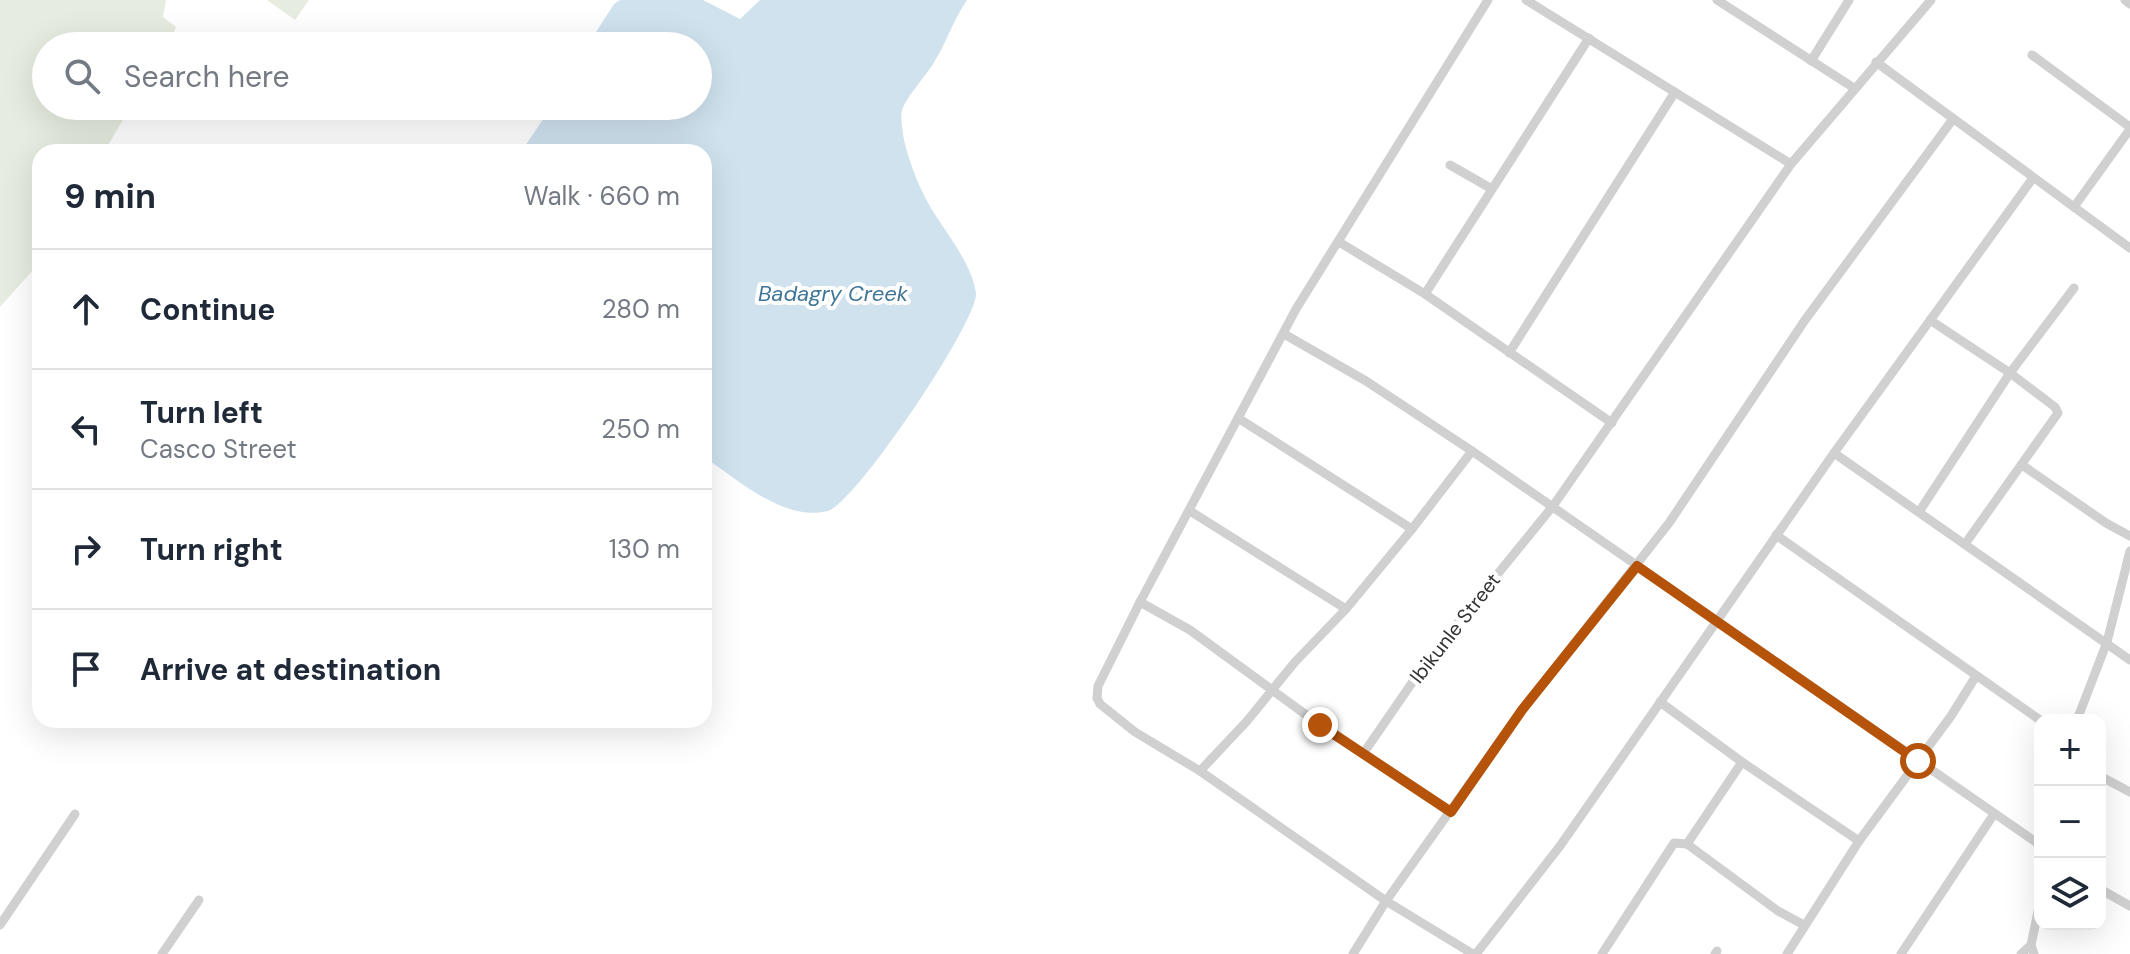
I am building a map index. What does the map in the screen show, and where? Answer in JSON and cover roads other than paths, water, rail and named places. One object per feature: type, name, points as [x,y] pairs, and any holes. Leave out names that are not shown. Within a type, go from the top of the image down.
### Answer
[{"type":"street","points":[[1488,0],[1296,309],[1140,602],[1098,686],[1097,698],[1100,704],[1135,732],[1200,771],[1386,901],[1474,954],[1560,846],[1834,453],[2033,178]]},
{"type":"street","points":[[1526,0],[1791,164]]},
{"type":"street","points":[[1811,61],[1849,0]]},
{"type":"street","name":"Ibikunle Street","points":[[1363,754],[1427,661],[1553,506],[1791,164],[1931,0]]},
{"type":"street","points":[[2125,0],[2130,4]]},
{"type":"street","points":[[1724,2],[1854,88]]},
{"type":"street","points":[[1425,294],[1589,38]]},
{"type":"street","points":[[2032,55],[2130,128],[2074,207]]},
{"type":"street","points":[[1876,62],[2130,248]]},
{"type":"street","points":[[1509,353],[1675,92]]},
{"type":"street","points":[[1353,954],[1386,901],[1522,710],[1685,501],[1805,320],[1953,119]]},
{"type":"street","points":[[1450,165],[1492,189]]},
{"type":"street","points":[[1339,242],[1425,294],[1612,423]]},
{"type":"street","points":[[1919,512],[2010,373],[2074,288]]},
{"type":"street","points":[[1930,320],[2010,373],[2055,407],[2058,413],[1965,544]]},
{"type":"street","points":[[1284,334],[1366,381],[1472,451],[2034,841]]},
{"type":"street","points":[[1238,418],[1412,529]]},
{"type":"street","points":[[1200,771],[1346,609],[1472,451]]},
{"type":"street","points":[[1834,453],[2130,660]]},
{"type":"street","points":[[2022,465],[2130,536]]},
{"type":"street","points":[[1190,511],[1346,609]]},
{"type":"street","points":[[1776,535],[2034,716]]},
{"type":"street","points":[[2079,714],[2107,642],[2130,551]]},
{"type":"street","points":[[1140,602],[1190,630],[1363,754],[1451,812]]},
{"type":"street","points":[[1787,954],[1859,841],[1976,676]]},
{"type":"street","points":[[1660,702],[1859,841]]},
{"type":"street","points":[[1687,844],[1742,762]]},
{"type":"street","points":[[2106,779],[2130,792]]},
{"type":"street","points":[[0,925],[75,814]]},
{"type":"street","points":[[1901,954],[1994,814]]},
{"type":"street","points":[[1602,954],[1674,843],[1687,844],[1778,911],[1804,925]]},
{"type":"street","points":[[2106,892],[2130,906]]},
{"type":"street","points":[[162,954],[199,900]]},
{"type":"street","points":[[2021,954],[2033,949]]},
{"type":"water","name":"Badagry Creek","points":[[620,0],[703,0],[740,19],[760,0],[967,0],[938,56],[904,105],[901,117],[906,149],[920,187],[965,261],[974,282],[976,293],[972,310],[913,410],[863,478],[828,511],[811,513],[778,505],[712,463],[712,144],[526,144],[543,120],[712,120],[712,32],[596,32]]}]
